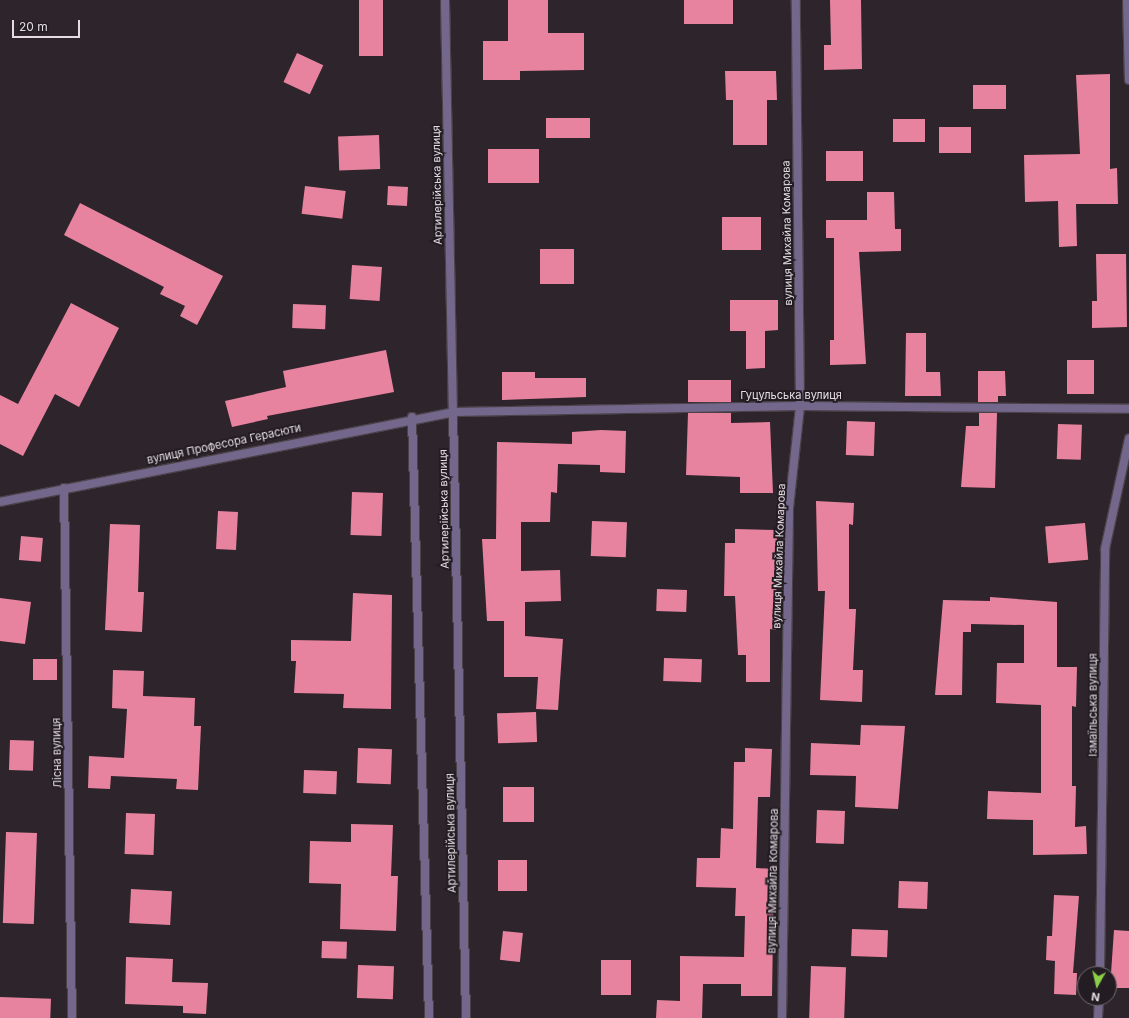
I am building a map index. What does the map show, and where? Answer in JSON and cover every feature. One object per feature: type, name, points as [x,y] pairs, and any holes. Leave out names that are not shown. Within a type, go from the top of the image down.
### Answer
[{"type":"street","name":"Артилерійська вулиця","points":[[445,0],[452,412],[466,1018]]},
{"type":"street","name":"вулиця Михайла Комарова","points":[[782,1018],[789,508],[800,406],[796,0]]},
{"type":"street","points":[[1127,0],[1129,80]]},
{"type":"street","name":"Гуцульська вулиця","points":[[452,412],[800,406],[1129,410]]},
{"type":"street","name":"вулиця Професора Герасюти","points":[[0,502],[412,417],[452,412]]},
{"type":"street","points":[[412,417],[429,1018]]},
{"type":"street","name":"Ізмаїльська вулиця","points":[[1100,966],[1105,549],[1129,439]]},
{"type":"street","name":"Лісна вулиця","points":[[64,488],[72,1018]]},
{"type":"street","points":[[1098,1018],[1099,1006]]},
{"type":"building","points":[[359,0],[383,0],[383,56],[359,56]]},
{"type":"building","points":[[508,0],[548,0],[548,33],[584,33],[584,70],[520,71],[520,80],[483,80],[483,41],[508,41]]},
{"type":"building","points":[[684,0],[733,0],[733,24],[684,24]]},
{"type":"building","points":[[830,0],[861,0],[862,69],[824,70],[824,45],[831,45]]},
{"type":"building","points":[[297,53],[323,65],[310,94],[283,82]]},
{"type":"building","points":[[725,71],[776,71],[777,100],[767,100],[767,145],[733,145],[733,100],[726,100]]},
{"type":"building","points":[[1110,74],[1110,169],[1117,168],[1118,204],[1076,204],[1077,246],[1059,247],[1058,201],[1025,202],[1024,155],[1080,154],[1076,75]]},
{"type":"building","points":[[973,85],[1006,85],[1006,109],[973,109]]},
{"type":"building","points":[[546,118],[590,118],[590,138],[546,138]]},
{"type":"building","points":[[893,119],[925,119],[925,142],[893,142]]},
{"type":"building","points":[[939,127],[971,127],[971,153],[939,153]]},
{"type":"building","points":[[379,135],[380,169],[339,170],[338,136]]},
{"type":"building","points":[[488,149],[539,149],[539,183],[488,183]]},
{"type":"building","points":[[826,151],[863,151],[863,181],[826,181]]},
{"type":"building","points":[[305,186],[346,191],[342,219],[302,214]]},
{"type":"building","points":[[388,186],[408,187],[407,206],[387,205]]},
{"type":"building","points":[[867,192],[894,192],[895,229],[901,229],[901,251],[859,252],[866,364],[830,365],[830,340],[834,340],[834,238],[826,238],[826,220],[867,220]]},
{"type":"building","points":[[80,203],[223,276],[197,325],[180,316],[185,306],[160,294],[164,287],[64,235]]},
{"type":"building","points":[[722,217],[761,217],[761,250],[722,250]]},
{"type":"building","points":[[540,249],[574,249],[574,284],[540,284]]},
{"type":"building","points":[[1096,254],[1126,254],[1127,327],[1092,328],[1092,301],[1097,301]]},
{"type":"building","points":[[352,265],[382,267],[380,301],[350,299]]},
{"type":"building","points":[[730,300],[778,300],[778,330],[765,331],[765,368],[746,369],[746,331],[730,331]]},
{"type":"building","points":[[71,303],[119,328],[79,407],[55,394],[23,456],[0,444],[0,395],[18,404]]},
{"type":"building","points":[[293,304],[326,305],[325,329],[292,328]]},
{"type":"building","points":[[906,333],[926,333],[926,372],[940,372],[941,396],[905,396]]},
{"type":"building","points":[[386,350],[394,392],[267,416],[268,419],[232,427],[225,401],[286,387],[283,371]]},
{"type":"building","points":[[1067,360],[1094,360],[1094,394],[1067,394]]},
{"type":"building","points":[[978,371],[1005,371],[1006,396],[998,396],[998,402],[978,402]]},
{"type":"building","points":[[502,372],[535,372],[535,378],[586,378],[586,397],[502,400]]},
{"type":"building","points":[[688,380],[731,380],[731,402],[688,402]]},
{"type":"building","points":[[688,413],[731,413],[731,423],[770,422],[773,493],[740,493],[740,477],[686,475]]},
{"type":"building","points":[[979,413],[997,413],[995,488],[961,487],[966,426],[979,426]]},
{"type":"building","points":[[847,421],[875,422],[874,456],[846,455]]},
{"type":"building","points":[[1058,424],[1082,425],[1081,460],[1057,459]]},
{"type":"building","points":[[601,430],[626,431],[625,473],[600,472],[600,465],[558,464],[557,493],[551,492],[550,522],[521,522],[521,571],[560,570],[561,601],[525,602],[525,636],[563,639],[558,710],[536,709],[538,677],[504,677],[504,621],[487,621],[482,539],[496,539],[497,442],[572,444],[572,432]]},
{"type":"building","points":[[352,492],[383,493],[381,536],[350,535]]},
{"type":"building","points":[[816,501],[854,503],[853,525],[849,524],[849,609],[856,609],[853,670],[863,670],[862,702],[820,700],[825,591],[818,591]]},
{"type":"building","points":[[218,511],[238,512],[236,550],[216,549]]},
{"type":"building","points":[[592,521],[627,522],[626,557],[591,556]]},
{"type":"building","points":[[1085,523],[1088,560],[1048,563],[1045,526]]},
{"type":"building","points":[[110,524],[140,525],[138,592],[144,592],[142,632],[105,630]]},
{"type":"building","points":[[735,529],[777,530],[776,630],[770,629],[770,682],[746,682],[746,655],[738,655],[735,596],[724,596],[725,543],[735,543]]},
{"type":"building","points":[[21,536],[43,538],[41,562],[19,560]]},
{"type":"building","points":[[657,589],[687,590],[686,612],[656,611]]},
{"type":"building","points":[[353,593],[392,595],[391,709],[343,708],[344,694],[294,693],[296,661],[291,661],[291,640],[351,641]]},
{"type":"building","points":[[990,597],[1057,602],[1057,667],[1077,667],[1076,707],[1072,706],[1072,786],[1076,786],[1075,827],[1086,826],[1087,854],[1033,855],[1033,820],[987,819],[988,791],[1041,793],[1041,705],[996,703],[997,663],[1024,663],[1024,625],[971,624],[971,632],[963,632],[962,695],[935,695],[943,600],[990,601]]},
{"type":"building","points":[[0,598],[31,602],[25,644],[0,641]]},
{"type":"building","points":[[664,658],[702,659],[701,682],[663,681]]},
{"type":"building","points":[[33,659],[57,659],[57,680],[33,680]]},
{"type":"building","points":[[113,670],[144,671],[143,696],[195,698],[194,726],[201,726],[198,790],[176,789],[177,779],[111,776],[110,789],[88,788],[89,756],[124,758],[127,709],[112,708]]},
{"type":"building","points":[[536,712],[537,742],[498,743],[497,713]]},
{"type":"building","points":[[861,725],[905,726],[898,809],[855,807],[856,776],[810,775],[811,743],[860,745]]},
{"type":"building","points":[[10,740],[34,741],[33,771],[9,770]]},
{"type":"building","points":[[358,748],[392,749],[391,784],[357,783]]},
{"type":"building","points":[[745,748],[772,749],[770,797],[758,797],[756,868],[774,869],[772,996],[741,996],[741,984],[703,984],[702,1018],[656,1018],[657,1000],[680,1001],[680,956],[744,957],[745,916],[735,916],[736,888],[696,887],[697,858],[720,858],[721,828],[733,829],[734,762],[745,762]]},
{"type":"building","points":[[304,770],[337,771],[336,794],[303,793]]},
{"type":"building","points":[[503,787],[534,787],[534,822],[503,822]]},
{"type":"building","points":[[817,810],[845,811],[844,844],[816,843]]},
{"type":"building","points":[[126,813],[155,814],[154,855],[125,854]]},
{"type":"building","points":[[351,824],[393,825],[391,876],[398,876],[396,931],[340,929],[341,884],[309,883],[310,841],[351,842]]},
{"type":"building","points":[[6,832],[37,833],[34,924],[3,923]]},
{"type":"building","points":[[498,860],[527,860],[527,891],[498,891]]},
{"type":"building","points":[[899,881],[928,882],[927,909],[898,908]]},
{"type":"building","points":[[131,889],[172,891],[170,925],[129,923]]},
{"type":"building","points":[[1054,895],[1079,896],[1073,973],[1077,973],[1076,995],[1054,994],[1055,961],[1046,960],[1047,936],[1052,936]]},
{"type":"building","points":[[852,929],[888,930],[887,957],[851,956]]},
{"type":"building","points":[[1114,930],[1129,931],[1129,988],[1117,988],[1117,966],[1112,966]]},
{"type":"building","points":[[503,931],[523,933],[520,962],[500,960]]},
{"type":"building","points":[[322,941],[347,942],[346,959],[321,958]]},
{"type":"building","points":[[126,957],[173,959],[172,982],[208,983],[206,1014],[183,1013],[183,1006],[125,1004]]},
{"type":"building","points":[[601,960],[631,960],[631,995],[601,995]]},
{"type":"building","points":[[358,965],[394,966],[393,999],[357,998]]},
{"type":"building","points":[[811,966],[846,967],[844,1018],[809,1018]]},
{"type":"building","points":[[0,997],[51,999],[50,1018],[0,1018]]}]
